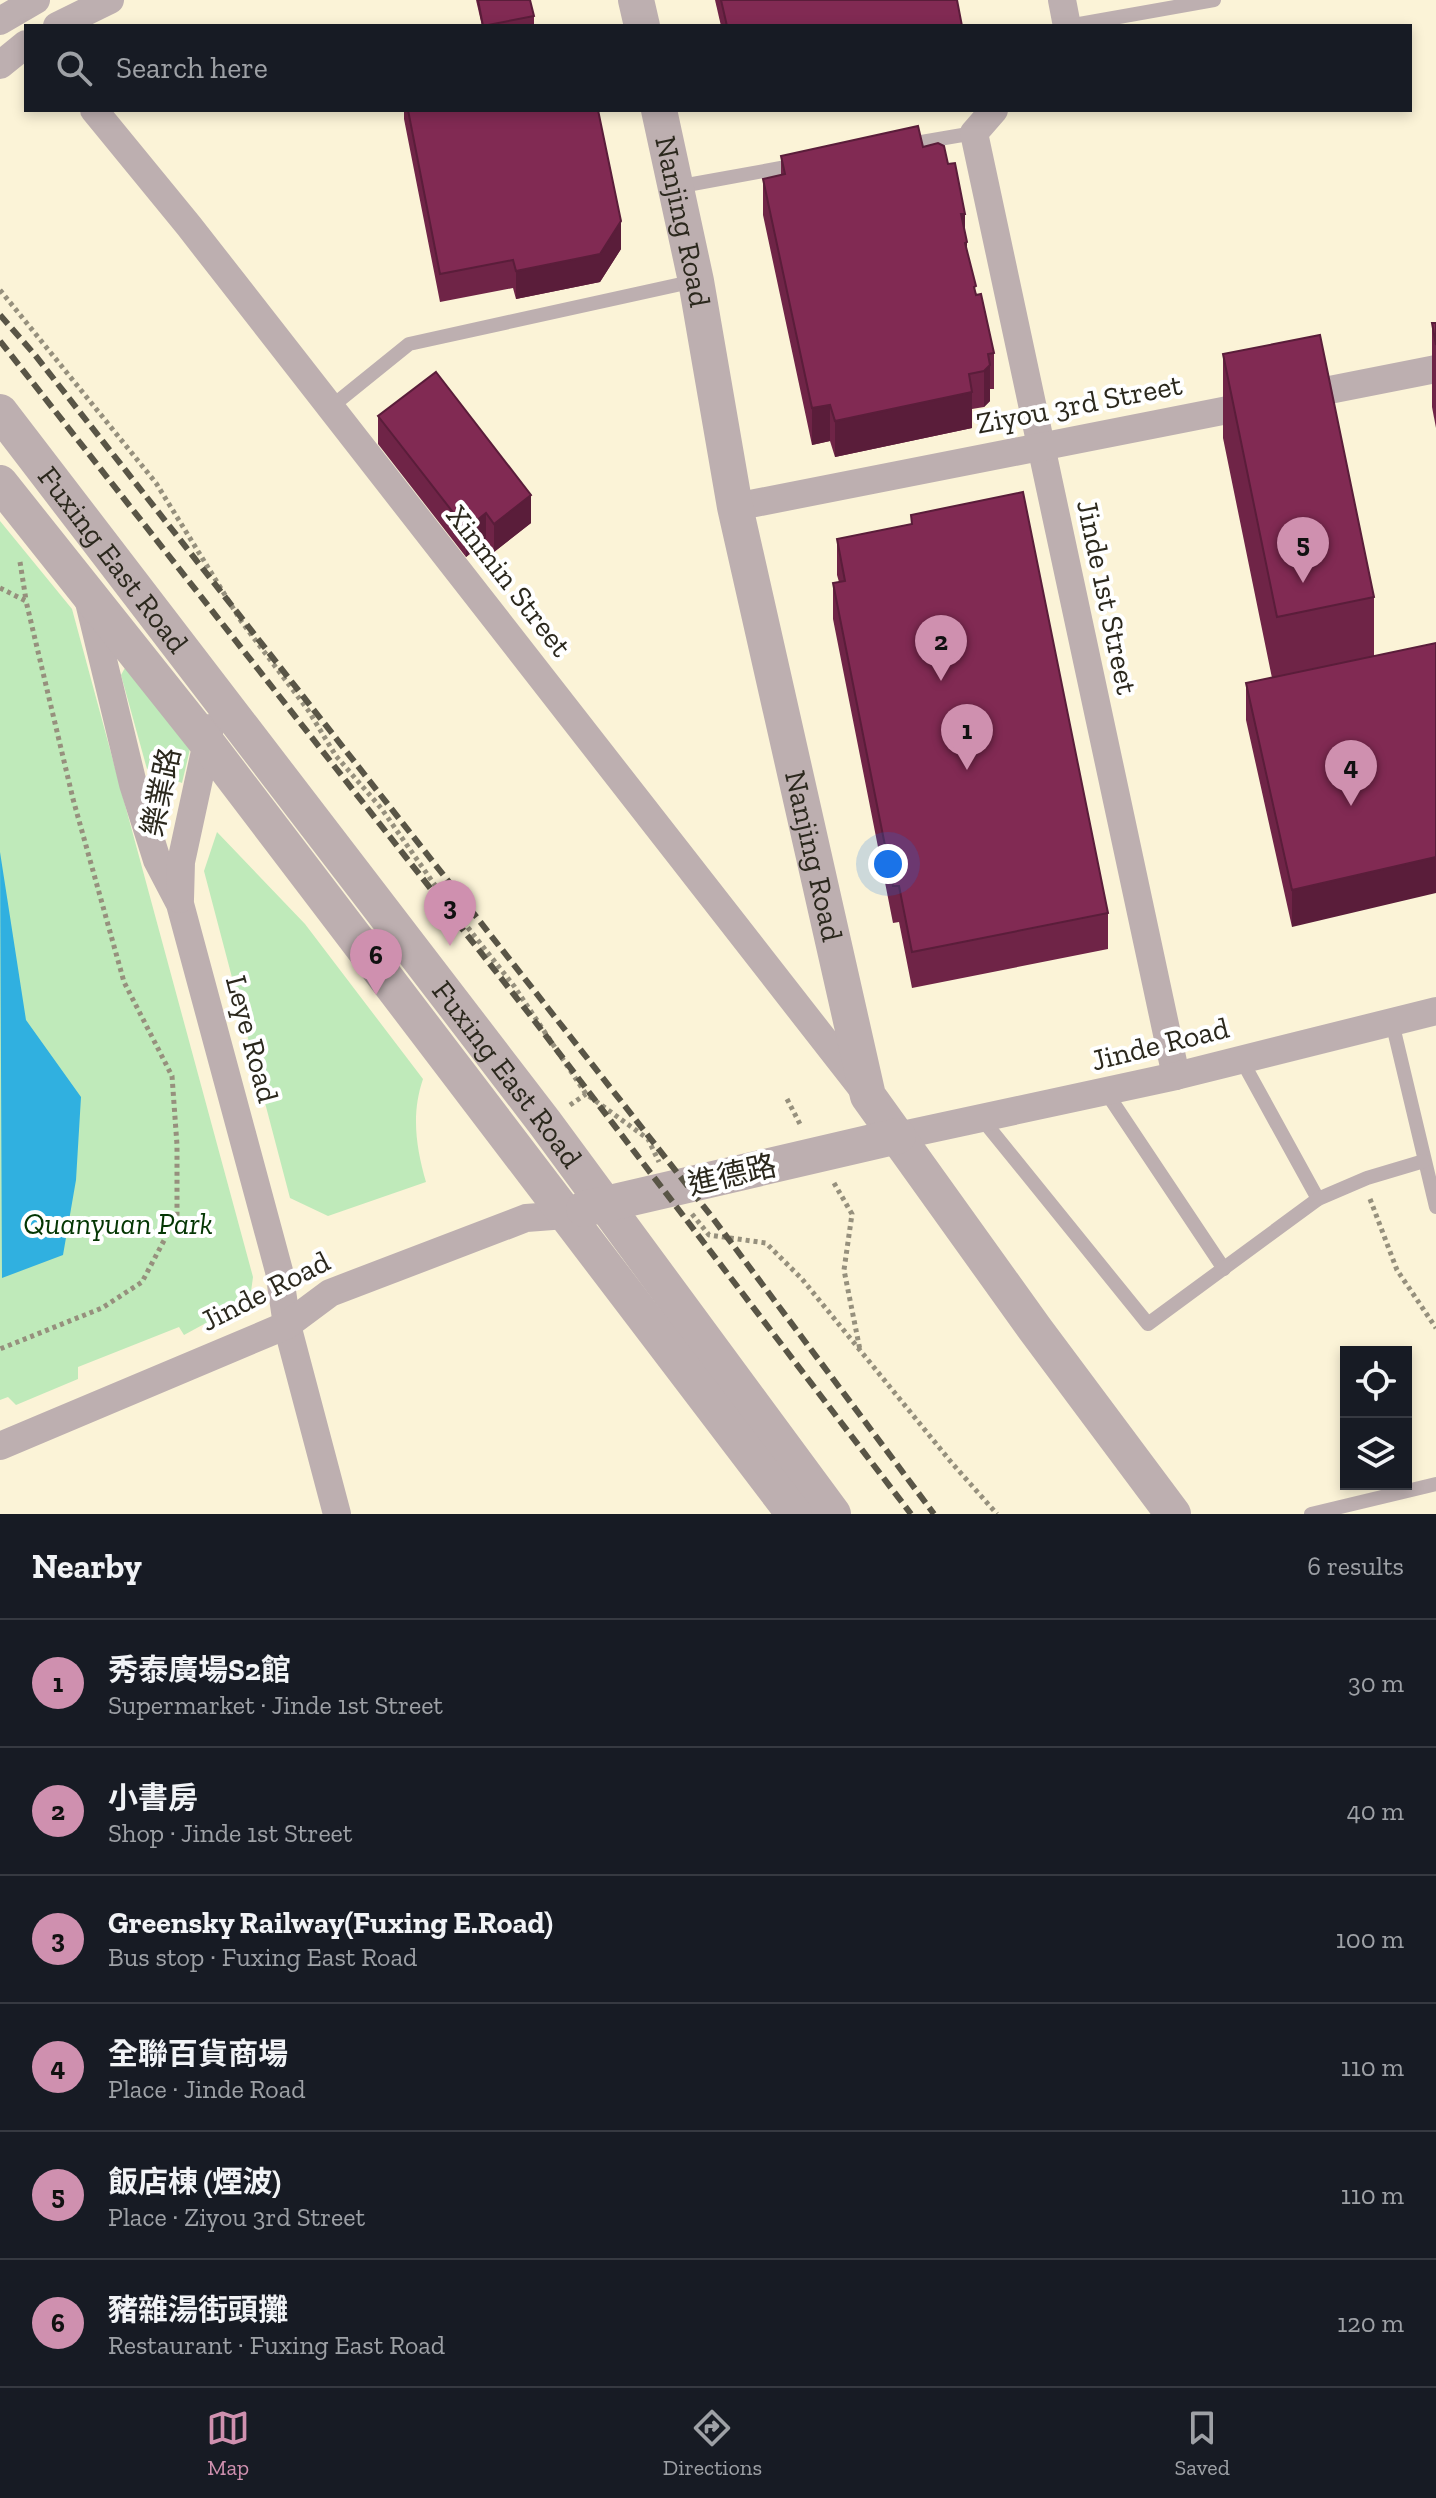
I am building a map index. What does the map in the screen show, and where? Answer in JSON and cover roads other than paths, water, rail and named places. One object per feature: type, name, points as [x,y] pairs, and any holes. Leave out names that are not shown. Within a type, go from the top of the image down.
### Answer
[{"type":"street","points":[[9,13],[36,0]]},
{"type":"street","points":[[61,24],[110,0]]},
{"type":"street","points":[[636,0],[642,24]]},
{"type":"street","points":[[1062,0],[1068,24]]},
{"type":"street","points":[[0,65],[24,46]]},
{"type":"street","name":"Xinmin Street","points":[[96,112],[189,226],[868,1096]]},
{"type":"street","name":"Nanjing Road","points":[[659,112],[696,281],[735,507],[868,1096],[1035,1329],[1173,1514]]},
{"type":"street","points":[[974,133],[992,112]]},
{"type":"street","name":"Jinde 1st Street","points":[[974,133],[1176,1076]]},
{"type":"street","name":"Ziyou 3rd Street","points":[[735,507],[1436,369]]},
{"type":"street","name":"Fuxing East Road","points":[[0,412],[604,1203],[833,1514]]},
{"type":"street","name":"Fuxing East Road","points":[[0,483],[207,743],[794,1514]]},
{"type":"street","name":"Leye Road","points":[[85,588],[133,784],[157,860],[180,904],[279,1271],[287,1325],[337,1514]]},
{"type":"street","name":"樂業路","points":[[180,904],[181,862],[216,695]]},
{"type":"street","name":"Jinde Road","points":[[898,1136],[1176,1076],[1436,1011]]},
{"type":"street","name":"進德路","points":[[566,1215],[604,1203],[898,1136]]},
{"type":"street","name":"Jinde Road","points":[[0,1446],[287,1325],[330,1293],[526,1218],[566,1215]]},
{"type":"lane","points":[[1079,24],[1214,0]]},
{"type":"lane","points":[[895,147],[974,133]]},
{"type":"lane","points":[[676,187],[817,161]]},
{"type":"lane","points":[[331,407],[409,344],[696,281]]},
{"type":"lane","points":[[1392,1022],[1436,1207]]},
{"type":"lane","points":[[1241,1059],[1318,1199]]},
{"type":"lane","points":[[1106,1092],[1224,1269]]},
{"type":"lane","points":[[982,1119],[1148,1324],[1318,1199],[1367,1178],[1424,1161]]},
{"type":"lane","points":[[1311,1514],[1436,1484]]},
{"type":"water","points":[[0,852],[26,1020],[81,1097],[76,1180],[63,1255],[2,1278]]},
{"type":"railway","points":[[0,315],[35,355],[712,1217],[934,1514]]},
{"type":"railway","points":[[0,341],[530,1015],[911,1514]]},
{"type":"place","name":"飯店棟 (煙波)","points":[[1303,583]]},
{"type":"place","name":"小書房","points":[[941,681]]},
{"type":"place","name":"秀泰廣場S2館","points":[[967,770]]},
{"type":"place","name":"全聯百貨商場","points":[[1351,806]]},
{"type":"place","name":"Greensky Railway(Fuxing E.Road)","points":[[450,946]]},
{"type":"place","name":"豬雜湯街頭攤","points":[[376,995]]},
{"type":"park label","name":"Quanyuan Park","points":[[118,1224]]}]
